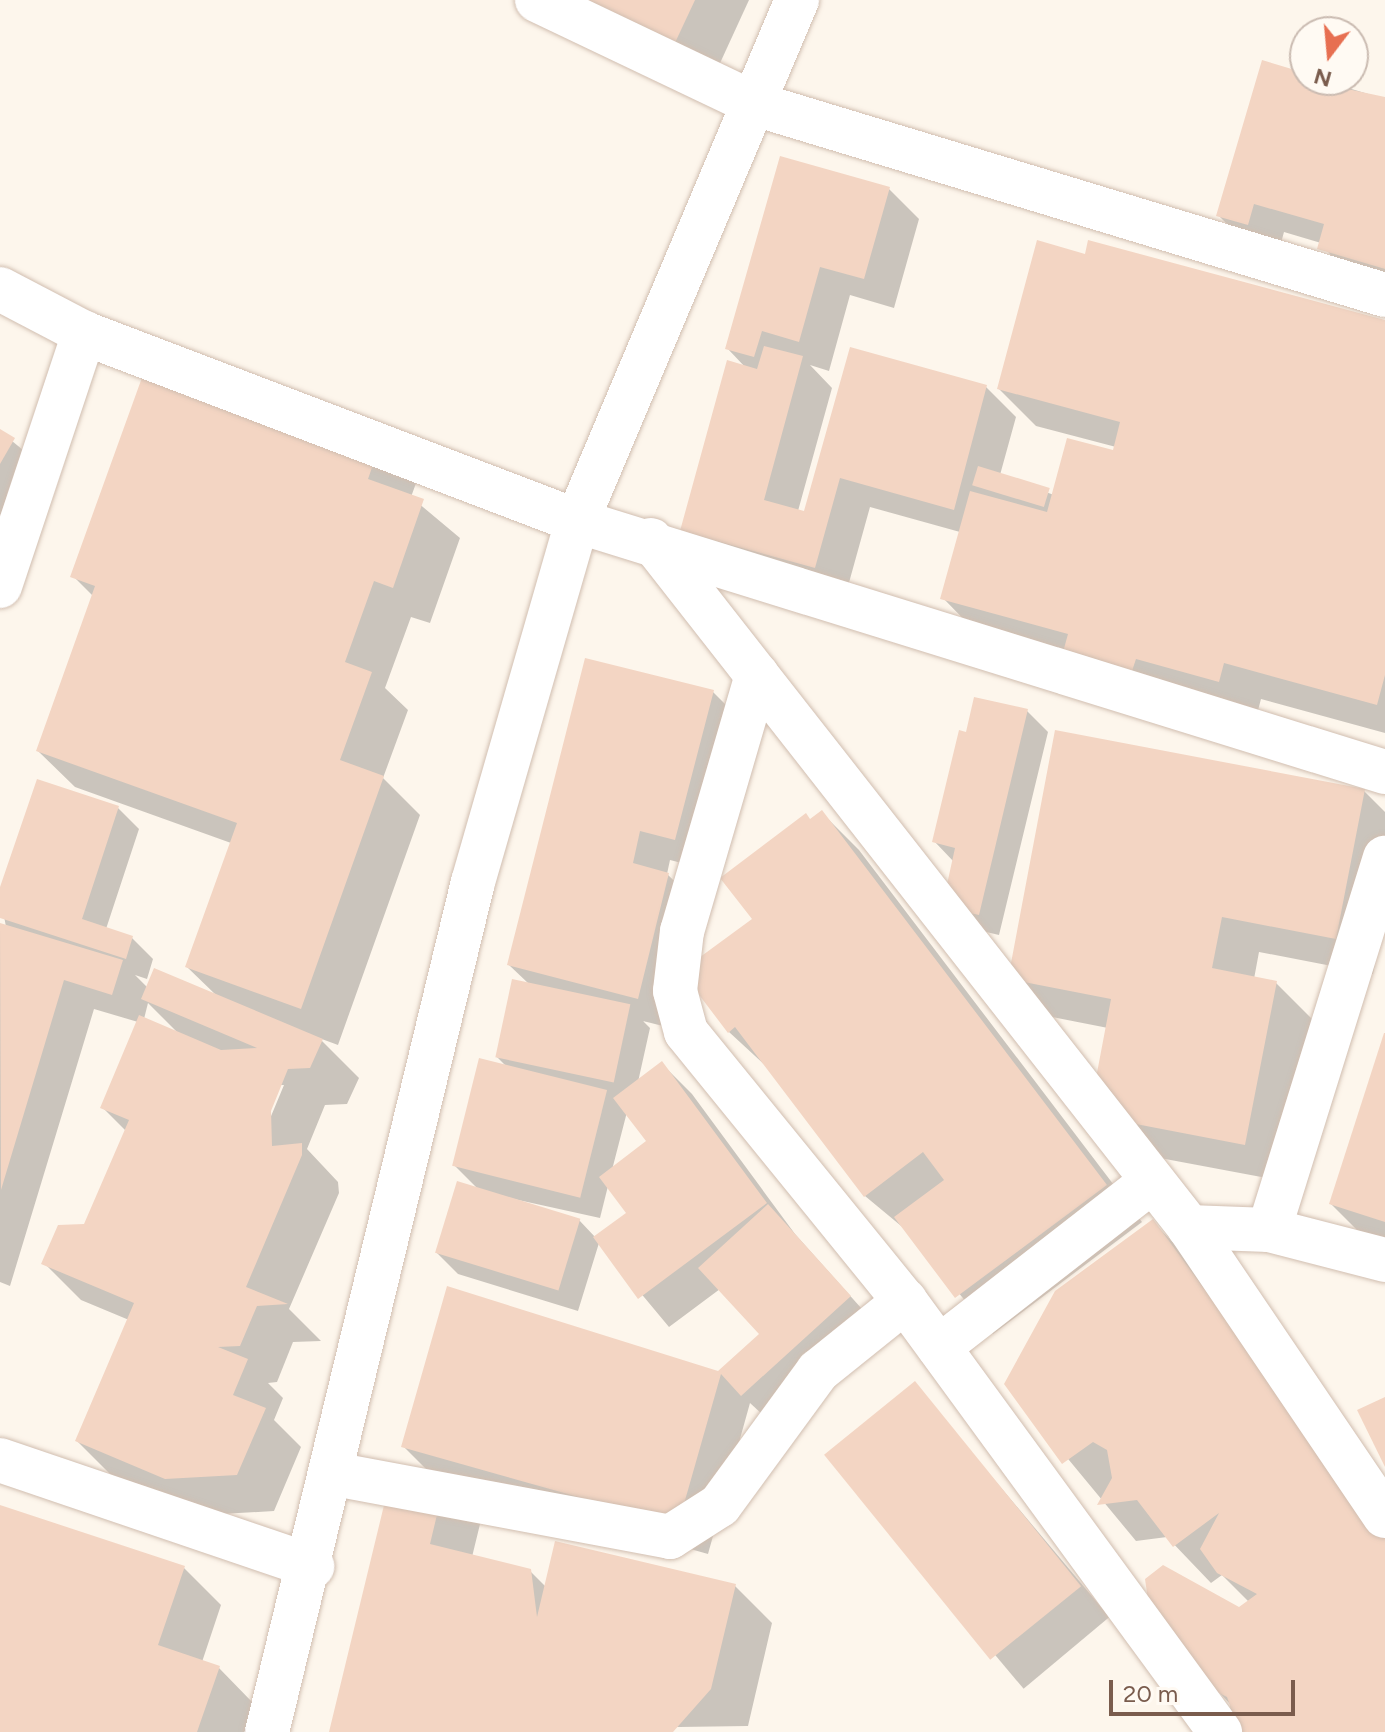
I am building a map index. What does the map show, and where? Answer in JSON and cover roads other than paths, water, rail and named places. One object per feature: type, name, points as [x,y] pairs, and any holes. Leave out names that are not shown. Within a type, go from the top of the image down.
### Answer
[{"type":"street","points":[[537,0],[755,104],[1385,295]]},
{"type":"street","points":[[267,1732],[312,1566],[473,882],[577,521],[797,0]]},
{"type":"street","points":[[0,289],[84,333],[577,521],[651,540],[1385,772]]},
{"type":"street","points":[[0,586],[84,333]]},
{"type":"street","points":[[651,540],[1189,1227],[1385,1516]]},
{"type":"street","points":[[757,675],[682,931],[675,991],[686,1032],[905,1301],[1220,1732]]},
{"type":"street","points":[[1269,1230],[1385,858]]},
{"type":"street","points":[[939,1347],[1152,1181]]},
{"type":"street","points":[[1189,1227],[1269,1230],[1385,1260]]},
{"type":"street","points":[[334,1474],[670,1537],[720,1505],[818,1371],[905,1301]]},
{"type":"street","points":[[0,1460],[312,1566]]}]
